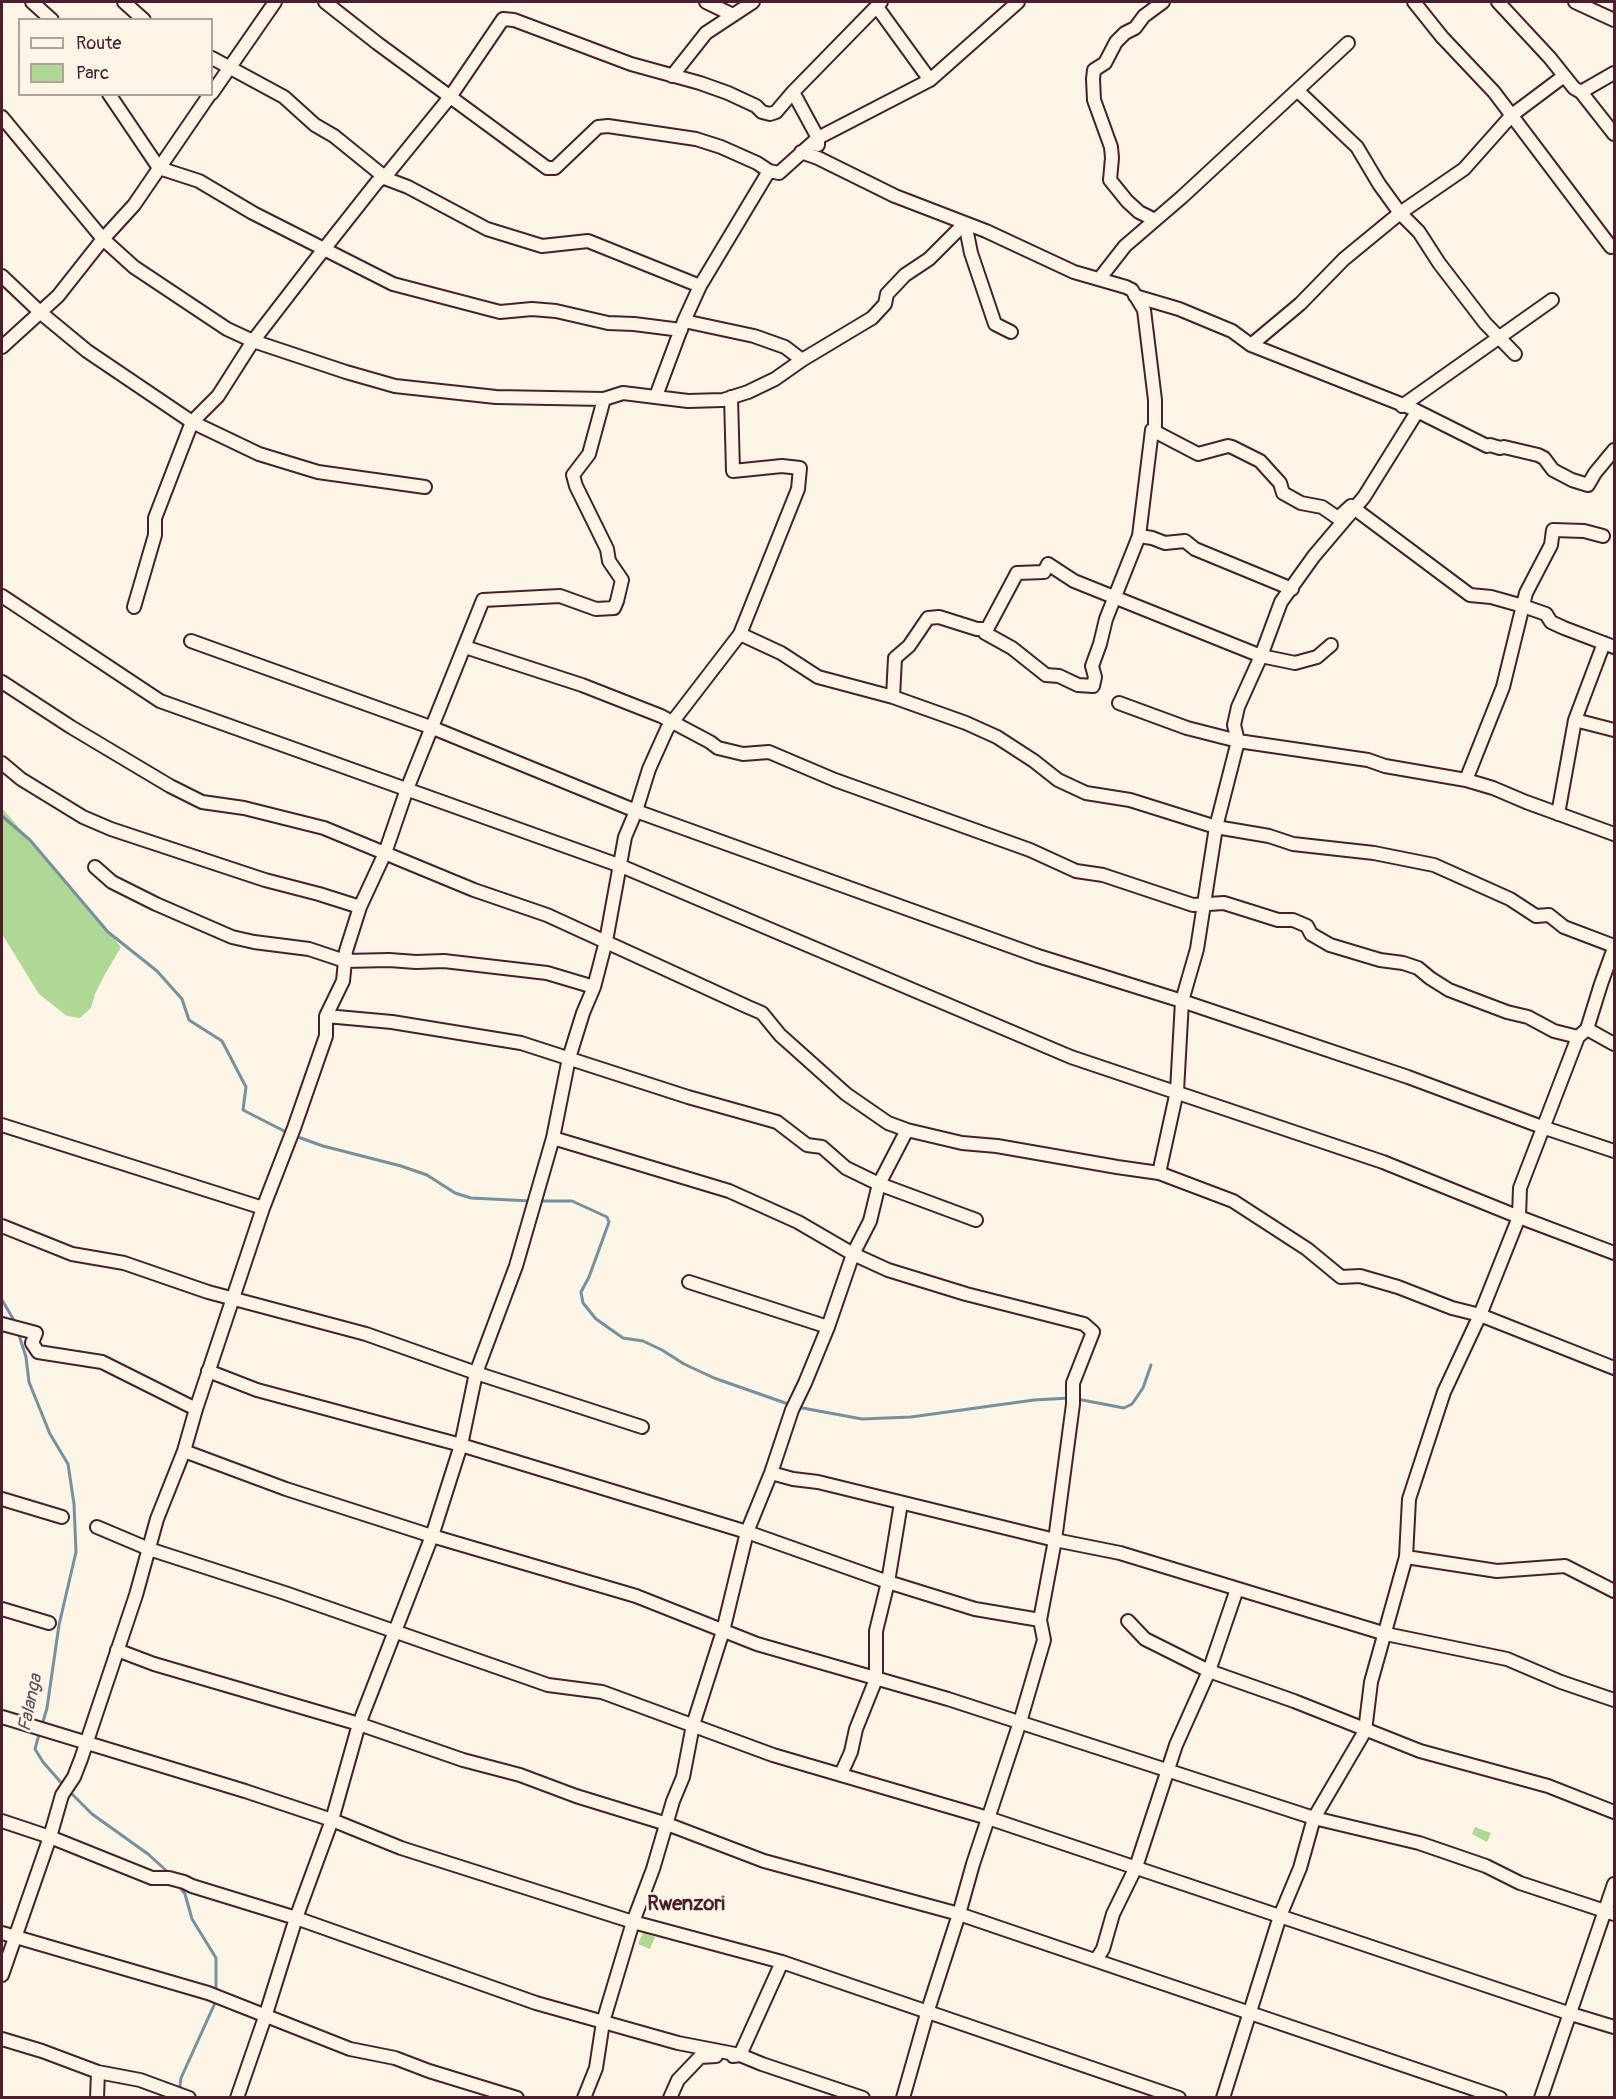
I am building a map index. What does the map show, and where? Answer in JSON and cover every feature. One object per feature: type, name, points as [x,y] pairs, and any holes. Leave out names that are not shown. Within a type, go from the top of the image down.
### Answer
[{"type":"street","points":[[32,2],[50,18]]},
{"type":"street","points":[[124,2],[142,18]]},
{"type":"street","points":[[213,91],[275,2]]},
{"type":"street","points":[[325,2],[547,168],[555,168],[598,127],[608,126],[696,139],[758,163],[769,171],[779,173],[818,138],[930,80],[1018,2]]},
{"type":"street","points":[[706,2],[733,15]]},
{"type":"street","points":[[672,76],[706,33],[753,2]]},
{"type":"street","points":[[1155,220],[1127,201],[1110,180],[1111,147],[1094,100],[1093,79],[1094,70],[1105,63],[1116,42],[1163,2]]},
{"type":"street","points":[[1414,2],[1442,37],[1494,92],[1611,247]]},
{"type":"street","points":[[1498,2],[1551,58],[1574,88],[1581,92],[1614,134]]},
{"type":"street","points":[[1575,2],[1614,20]]},
{"type":"street","points":[[134,607],[155,535],[155,518],[192,422],[218,396],[253,341],[324,249],[450,97],[503,19],[513,20],[631,64],[700,83],[728,93],[770,114],[776,112],[879,4],[930,80]]},
{"type":"street","points":[[1100,278],[1125,246],[1298,91],[1348,43]]},
{"type":"street","points":[[213,59],[284,98],[383,176],[487,229],[542,246],[588,241],[700,286]]},
{"type":"street","points":[[1581,92],[1614,73]]},
{"type":"street","points":[[1251,345],[1300,304],[1344,259],[1400,213],[1464,169],[1512,115],[1564,76]]},
{"type":"street","points":[[1298,91],[1357,147],[1400,213],[1419,232],[1439,263],[1497,338],[1515,354]]},
{"type":"street","points":[[793,92],[818,138],[819,158]]},
{"type":"street","points":[[110,96],[159,168],[199,181],[253,213],[393,284],[500,312],[532,309],[556,310],[608,323],[683,325],[754,336],[785,347],[802,360]]},
{"type":"street","points":[[2,348],[41,313],[134,205],[210,96]]},
{"type":"street","points":[[2,117],[103,239],[134,267],[175,296],[227,329],[253,341],[395,386],[496,397],[604,399],[624,393],[688,401],[723,400],[748,392],[775,379],[872,318],[885,304],[887,294],[905,275],[929,259],[965,223]]},
{"type":"street","points":[[801,152],[819,158],[895,196],[965,223],[1074,272],[1126,287],[1132,290],[1144,310],[1155,400],[1155,429],[1152,430],[1139,536],[1106,619],[1092,666],[1095,677],[1093,686],[1078,685],[1059,676],[1046,675],[1012,648],[985,633],[985,629],[977,629],[939,617],[928,618],[909,646],[895,658],[893,697]]},
{"type":"street","points":[[656,396],[700,286],[769,171]]},
{"type":"street","points":[[965,223],[971,253],[995,324],[1011,332]]},
{"type":"street","points":[[2,276],[41,313],[87,351],[192,422],[259,454],[318,472],[425,487]]},
{"type":"street","points":[[1135,296],[1179,309],[1232,332],[1251,345],[1417,412],[1487,446],[1504,447],[1538,455],[1544,458],[1553,470],[1572,480],[1588,485],[1614,450]]},
{"type":"street","points":[[1402,406],[1552,300]]},
{"type":"street","points":[[237,2097],[296,1918],[332,1820],[359,1724],[432,1536],[461,1445],[476,1373],[516,1266],[553,1138],[569,1058],[594,987],[606,941],[625,837],[649,769],[669,726],[740,634],[798,489],[800,468],[782,466],[733,471],[731,397]]},
{"type":"street","points":[[2,1975],[50,1837],[62,1795],[74,1777],[117,1650],[157,1519],[184,1451],[232,1298],[326,1036],[326,1016],[343,981],[346,951],[360,908],[385,853],[407,789],[483,600],[560,596],[591,608],[614,608],[622,580],[609,561],[607,549],[573,476],[589,454],[604,399]]},
{"type":"street","points":[[1159,1173],[1177,1091],[1182,1001],[1197,949],[1216,827],[1238,741],[1234,725],[1238,707],[1261,656],[1281,602],[1314,556],[1364,497],[1417,412]]},
{"type":"street","points":[[1152,430],[1198,454],[1232,447],[1260,461],[1280,483],[1283,493],[1301,502],[1322,507],[1338,518],[1351,506],[1470,595],[1491,597],[1546,614],[1551,622],[1609,645],[1575,720],[1558,814]]},
{"type":"street","points":[[1466,780],[1503,687],[1526,593],[1551,545],[1553,530],[1584,531],[1603,536]]},
{"type":"street","points":[[1139,536],[1165,543],[1185,541],[1195,549],[1292,589]]},
{"type":"street","points":[[985,633],[1017,573],[1044,572],[1048,564],[1074,581],[1114,595],[1261,656],[1295,663],[1317,657],[1331,645]]},
{"type":"street","points":[[2,596],[160,701],[621,866],[1071,1057],[1383,1162],[1614,1253]]},
{"type":"street","points":[[740,634],[781,653],[818,677],[893,697],[966,723],[997,737],[1058,780],[1086,794],[1130,800],[1216,827],[1269,836],[1293,844],[1374,853],[1434,865],[1510,899],[1536,916],[1549,915],[1564,927],[1614,947],[1583,1033],[1542,1127],[1520,1188],[1520,1217],[1480,1315],[1444,1392],[1409,1499],[1406,1557],[1371,1682],[1365,1731],[1314,1818],[1300,1868],[1280,1916],[1223,2097]]},
{"type":"street","points":[[191,641],[433,728],[636,811],[1026,952],[1182,1001],[1408,1077],[1614,1151]]},
{"type":"street","points":[[465,647],[582,685],[661,716],[669,726],[710,742],[718,748],[743,754],[769,752],[835,780],[1030,850],[1076,871],[1102,875],[1193,905],[1224,903],[1278,920],[1293,920],[1307,926],[1311,934],[1330,945],[1380,960],[1404,963],[1418,968],[1449,990],[1507,1012],[1528,1017],[1554,1031],[1583,1033],[1614,1044]]},
{"type":"street","points":[[2,682],[71,727],[170,786],[202,802],[244,808],[324,828],[474,890],[547,915],[762,1013],[780,1035],[846,1095],[888,1123],[907,1130],[962,1143],[997,1146],[1159,1173],[1233,1201],[1307,1249],[1341,1277],[1360,1276],[1398,1287],[1452,1308],[1480,1315],[1614,1368]]},
{"type":"street","points":[[1119,703],[1187,728],[1238,741],[1368,760],[1385,766],[1466,780],[1614,834]]},
{"type":"street","points":[[1575,720],[1614,730]]},
{"type":"street","points":[[2,763],[21,779],[83,817],[111,829],[265,880],[319,894],[360,908]]},
{"type":"street","points":[[95,867],[112,882],[232,937],[309,949],[345,961],[444,961],[547,973],[594,987]]},
{"type":"street","points":[[326,1016],[392,1022],[521,1043],[688,1097],[777,1122],[807,1145],[822,1147],[846,1168],[879,1184],[976,1220]]},
{"type":"street","points":[[2,1125],[263,1208]]},
{"type":"street","points":[[584,2097],[596,2068],[603,2022],[633,1922],[683,1777],[693,1725],[723,1631],[747,1532],[771,1473],[793,1407],[806,1383],[828,1327],[853,1254],[870,1221],[879,1184],[907,1130]]},
{"type":"street","points":[[553,1138],[729,1191],[798,1222],[853,1254],[888,1270],[966,1294],[1087,1326],[1093,1332],[1072,1390],[1073,1404],[1055,1540],[1040,1620],[1044,1640],[903,2097]]},
{"type":"street","points":[[2,1226],[72,1254],[124,1263],[232,1298],[366,1334],[476,1373],[642,1427]]},
{"type":"street","points":[[689,1282],[828,1327]]},
{"type":"street","points":[[6,1325],[36,1333],[32,1343],[38,1352],[102,1362],[196,1409]]},
{"type":"street","points":[[208,1371],[257,1390],[461,1445],[747,1532],[888,1582],[975,1609],[1040,1620]]},
{"type":"street","points":[[184,1451],[286,1489],[432,1536],[636,1596],[757,1644],[1020,1722],[1314,1818],[1419,1842],[1486,1866],[1520,1882],[1610,1913]]},
{"type":"street","points":[[771,1473],[818,1482],[1055,1540],[1120,1553],[1386,1634],[1507,1659],[1560,1682],[1614,1700]]},
{"type":"street","points":[[2,1499],[62,1517]]},
{"type":"street","points":[[841,1774],[876,1679],[876,1631],[888,1582],[901,1503]]},
{"type":"street","points":[[97,1527],[149,1550],[285,1593],[548,1685],[602,1692],[773,1755],[988,1818],[1614,2027]]},
{"type":"street","points":[[1406,1557],[1497,1571],[1565,1566],[1614,1591]]},
{"type":"street","points":[[1096,1960],[1103,1949],[1113,1914],[1136,1867],[1176,1745],[1209,1671],[1237,1589]]},
{"type":"street","points":[[2,1609],[49,1623]]},
{"type":"street","points":[[1128,1621],[1145,1639],[1209,1671],[1294,1701],[1420,1751],[1548,1786],[1614,1812]]},
{"type":"street","points":[[117,1650],[154,1664],[359,1724],[463,1760],[520,1775],[576,1796],[666,1824],[764,1861],[959,1914],[1500,2097]]},
{"type":"street","points":[[2,1717],[332,1820],[401,1848],[633,1922],[782,1962],[1179,2097]]},
{"type":"street","points":[[2,1821],[50,1837],[152,1878],[169,1878],[184,1882],[296,1918],[536,2003],[678,2043],[740,2055],[863,2097]]},
{"type":"street","points":[[1541,2097],[1570,2014],[1610,1913],[1614,1884]]},
{"type":"street","points":[[2,1933],[214,1995],[350,2049],[395,2058],[429,2071],[517,2097]]},
{"type":"street","points":[[740,2055],[782,1962]]},
{"type":"street","points":[[2,2039],[98,2072],[140,2080],[189,2097]]},
{"type":"street","points":[[669,2097],[678,2080],[700,2057],[740,2055]]},
{"type":"street","points":[[97,2097],[98,2072]]},
{"type":"green space","points":[[2,808],[121,947],[95,994],[91,1008],[80,1018],[67,1016],[39,994],[2,934]]},
{"type":"green space","points":[[1475,1827],[1491,1833],[1487,1842],[1472,1834]]},
{"type":"green space","points":[[643,1932],[655,1937],[650,1949],[638,1944]]},
{"type":"waterway","points":[[2,816],[30,840],[108,932],[157,971],[182,999],[189,1020],[222,1041],[246,1087],[243,1110],[288,1133]]},
{"type":"waterway","points":[[295,1136],[427,1175],[455,1193],[471,1198],[531,1201]]},
{"type":"waterway","points":[[537,1201],[572,1201],[607,1217],[609,1222],[589,1277],[581,1292],[583,1303],[596,1319],[623,1338],[643,1341],[714,1378],[791,1405]]},
{"type":"waterway","name":"Falanga","points":[[2,1300],[15,1322]]},
{"type":"waterway","name":"Falanga","points":[[18,1332],[26,1357],[29,1382],[50,1434],[68,1464],[74,1504],[76,1552],[59,1625],[47,1708],[42,1725]]},
{"type":"waterway","points":[[1077,1399],[1124,1408],[1132,1404],[1143,1388],[1151,1365]]},
{"type":"waterway","points":[[797,1407],[862,1419],[911,1417],[1034,1400],[1070,1398]]},
{"type":"waterway","name":"Falanga","points":[[40,1731],[35,1749],[64,1786]]},
{"type":"waterway","name":"Falanga","points":[[68,1790],[92,1814],[148,1854],[170,1874]]},
{"type":"waterway","name":"Falanga","points":[[179,1886],[185,1894],[192,1919],[216,1958],[216,1992]]},
{"type":"waterway","name":"Falanga","points":[[180,2086],[181,2078],[215,1999]]},
{"type":"district","name":"Rwenzori","points":[[686,1905]]}]
